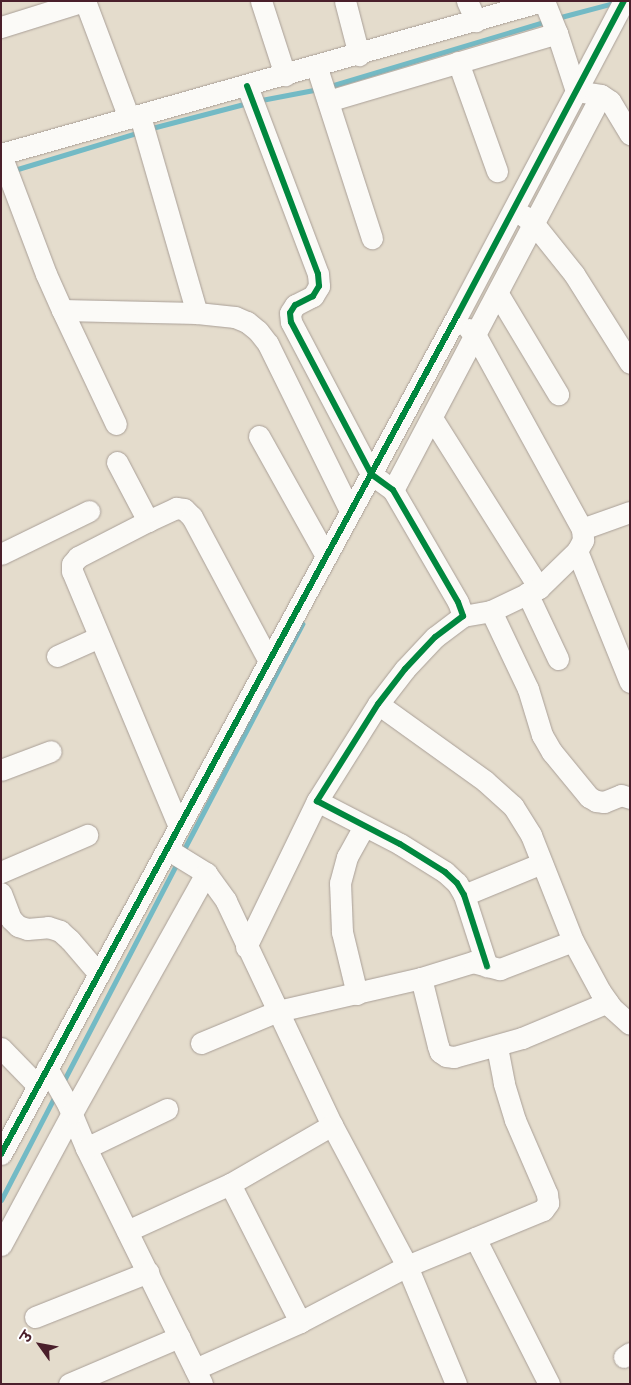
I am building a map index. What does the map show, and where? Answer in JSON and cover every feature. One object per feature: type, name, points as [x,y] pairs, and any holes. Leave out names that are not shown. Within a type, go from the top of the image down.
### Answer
[{"type":"street","points":[[1,27],[84,1],[139,123],[197,313]]},
{"type":"street","points":[[261,1],[285,75]]},
{"type":"street","points":[[345,1],[359,55]]},
{"type":"street","points":[[467,1],[476,21]]},
{"type":"street","points":[[384,482],[457,316],[524,217],[589,93],[624,1]]},
{"type":"street","points":[[322,83],[359,55],[476,21],[549,14]]},
{"type":"street","points":[[549,14],[589,93],[615,108],[630,134]]},
{"type":"street","points":[[116,424],[46,274],[4,163],[139,123],[251,96],[285,75],[322,83],[458,62],[549,14]]},
{"type":"street","points":[[458,62],[497,171]]},
{"type":"street","points":[[322,83],[372,238]]},
{"type":"street","points":[[251,96],[318,274],[319,286],[312,296],[295,305],[290,313],[291,322],[384,482],[458,602],[463,616]]},
{"type":"street","points":[[179,827],[350,511],[384,482],[432,418],[498,294],[524,217]]},
{"type":"street","points":[[524,217],[574,274],[630,364]]},
{"type":"street","points":[[498,294],[558,394]]},
{"type":"street","points":[[62,310],[197,313],[235,317],[247,322],[258,331],[268,344],[350,511]]},
{"type":"street","points":[[246,947],[316,801],[378,704],[405,669],[435,637],[463,616],[491,611],[533,590],[577,551],[583,540],[582,529],[476,336],[457,316]]},
{"type":"street","points":[[432,418],[533,590],[558,659]]},
{"type":"street","points":[[259,436],[326,556]]},
{"type":"street","points":[[117,462],[148,522]]},
{"type":"street","points":[[269,661],[192,517],[184,508],[176,508],[78,557],[72,564],[72,572],[179,827],[186,860],[226,901],[246,947],[332,1125],[407,1266],[456,1384]]},
{"type":"street","points":[[1,554],[89,511]]},
{"type":"street","points":[[582,529],[630,512]]},
{"type":"street","points":[[577,551],[630,682]]},
{"type":"street","points":[[491,611],[528,689],[542,735],[552,752],[589,797],[596,801],[604,802],[621,795],[630,798]]},
{"type":"street","points":[[57,656],[99,637]]},
{"type":"street","points":[[378,704],[485,781],[513,806],[531,834],[573,941],[608,1002],[630,1024]]},
{"type":"street","points":[[1,770],[51,751]]},
{"type":"street","points":[[316,801],[445,872],[457,882],[464,895],[487,966]]},
{"type":"street","points":[[356,994],[342,932],[340,883],[347,857],[364,826]]},
{"type":"street","points":[[1,872],[87,835]]},
{"type":"street","points":[[1,1154],[99,974],[186,860]]},
{"type":"street","points":[[1,1245],[66,1102],[186,860]]},
{"type":"street","points":[[464,895],[542,863]]},
{"type":"street","points":[[1,893],[11,919],[18,926],[27,929],[48,927],[60,931],[99,974]]},
{"type":"street","points":[[201,1043],[278,1012],[421,978],[473,962],[500,969],[573,941]]},
{"type":"street","points":[[421,978],[440,1052],[446,1056],[454,1057],[497,1047],[608,1002]]},
{"type":"street","points":[[1,1048],[42,1077],[66,1102],[86,1148],[199,1377],[407,1266],[542,1210],[548,1203],[547,1194],[515,1120],[504,1083],[497,1047]]},
{"type":"street","points":[[86,1148],[167,1109]]},
{"type":"street","points":[[127,1231],[230,1184],[332,1125]]},
{"type":"street","points":[[230,1184],[300,1322]]},
{"type":"street","points":[[475,1238],[549,1384]]},
{"type":"street","points":[[35,1317],[148,1272]]},
{"type":"street","points":[[69,1384],[179,1337]]},
{"type":"waterway","points":[[557,18],[617,2]]},
{"type":"waterway","points":[[327,87],[547,21]]},
{"type":"waterway","points":[[256,101],[319,89]]},
{"type":"waterway","points":[[148,129],[248,103]]},
{"type":"waterway","points":[[11,171],[140,132]]},
{"type":"waterway","points":[[182,853],[302,624]]},
{"type":"waterway","points":[[62,1084],[178,861]]},
{"type":"waterway","points":[[1,1200],[55,1096]]},
{"type":"cycle path","points":[[1,1154],[457,316],[624,1]]},
{"type":"cycle path","points":[[247,86],[318,274],[319,286],[313,296],[295,305],[290,313],[291,322],[371,474],[393,490],[458,602],[463,616],[435,637],[405,669],[378,704],[317,801],[400,844],[445,872],[457,883],[464,895],[487,966]]}]
